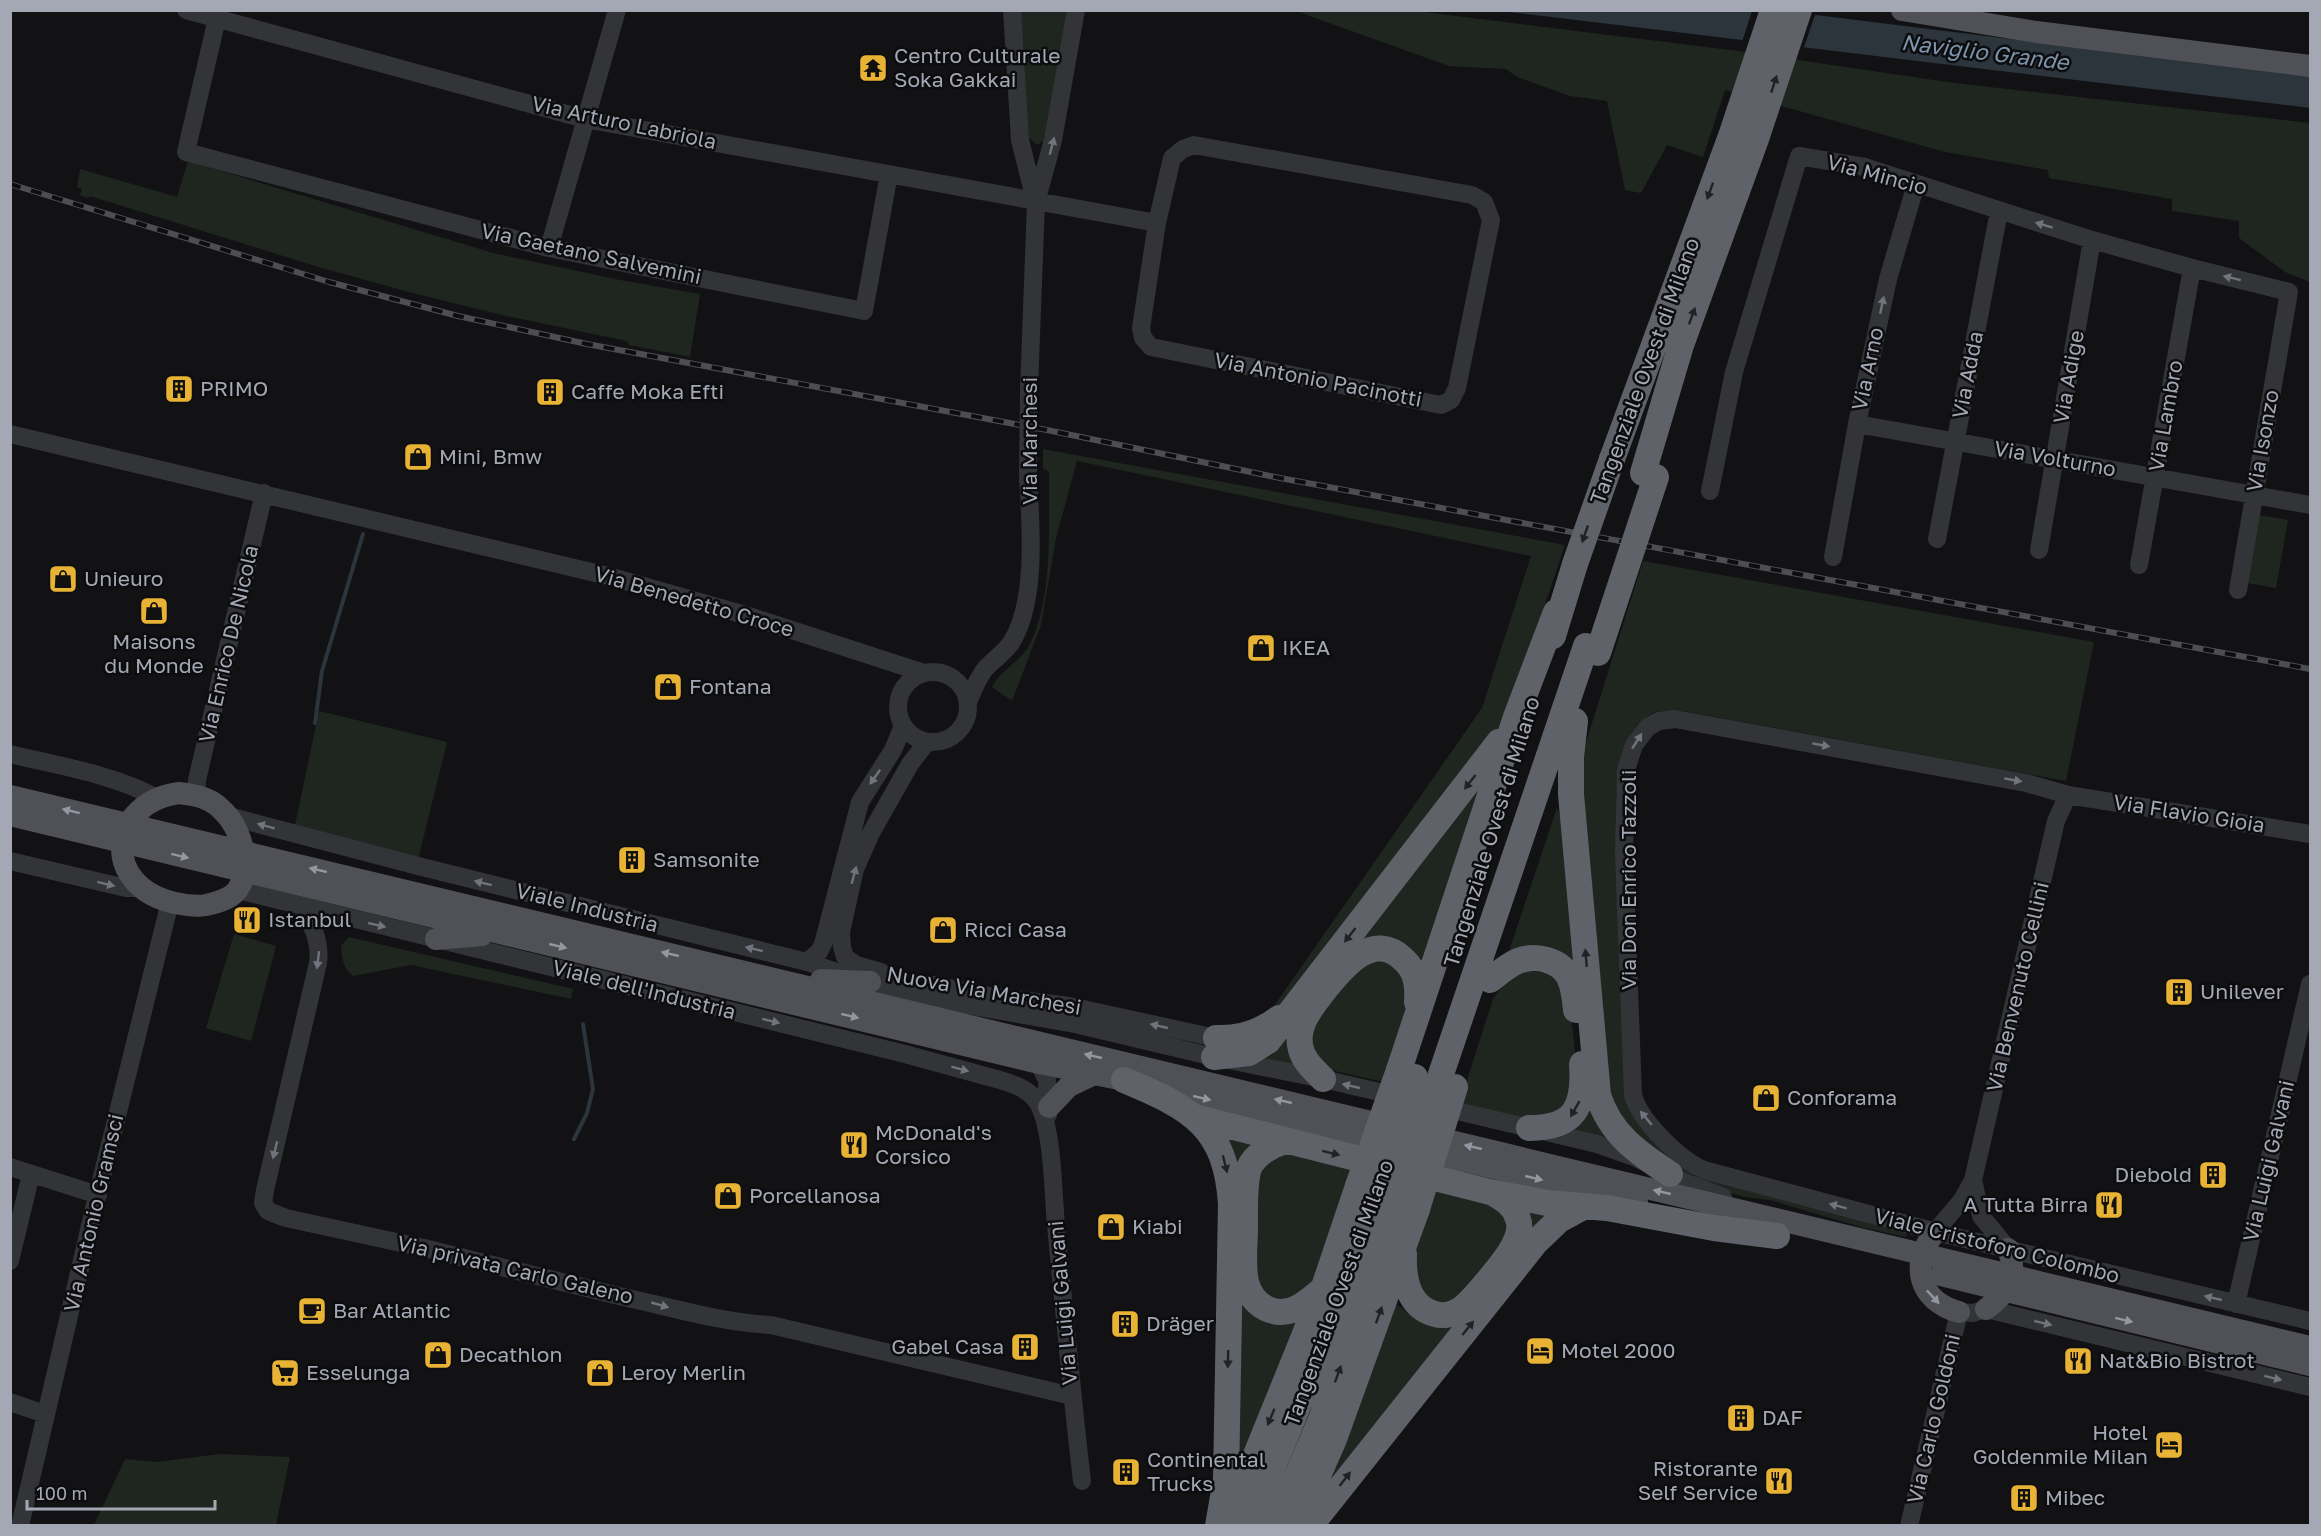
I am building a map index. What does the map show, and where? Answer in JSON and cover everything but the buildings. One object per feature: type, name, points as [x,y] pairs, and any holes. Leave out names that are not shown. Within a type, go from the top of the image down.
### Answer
[{"type":"highway","name":"Tangenziale Ovest di Milano","points":[[1276,1526],[1322,1417],[1393,1202],[1550,635],[1731,136],[1773,10]]},
{"type":"highway","name":"Tangenziale Ovest di Milano","points":[[1427,1079],[1592,650],[1649,475],[1675,405],[1681,345],[1756,139],[1799,10]]},
{"type":"highway","points":[[1415,1018],[1516,717],[1550,635]]},
{"type":"highway","points":[[1296,1526],[1334,1439],[1393,1202],[1427,1079],[1490,980],[1575,721],[1592,650]]},
{"type":"highway","points":[[1215,1048],[1249,1053],[1260,1048],[1272,1037],[1480,769],[1516,717]]},
{"type":"highway","points":[[1575,721],[1571,758],[1571,794],[1598,1095],[1606,1115],[1629,1146],[1678,1167]]},
{"type":"highway","points":[[1323,1079],[1302,1053],[1301,1028],[1311,1008],[1338,974],[1361,954],[1373,950],[1393,952],[1410,967],[1418,987],[1415,1018],[1427,1079]]},
{"type":"highway","points":[[1490,980],[1514,963],[1532,958],[1558,965],[1566,972],[1572,983],[1582,1057],[1581,1100],[1571,1117],[1560,1124],[1529,1128]]},
{"type":"highway","points":[[1124,1080],[1154,1093],[1194,1117],[1210,1133],[1220,1149],[1227,1168],[1231,1204],[1226,1479],[1218,1526]]},
{"type":"highway","points":[[1194,1117],[1490,1192],[1547,1203],[1635,1212],[1714,1228],[1779,1228]]},
{"type":"highway","points":[[1285,1141],[1274,1145],[1259,1156],[1249,1170],[1245,1219],[1245,1274],[1252,1296],[1262,1306],[1282,1312],[1299,1307],[1324,1287],[1393,1202]]},
{"type":"highway","points":[[1393,1202],[1404,1252],[1406,1281],[1411,1295],[1419,1304],[1441,1315],[1455,1313],[1467,1304],[1506,1258],[1518,1236],[1519,1221],[1514,1209],[1490,1192]]},
{"type":"highway","name":"Tangenziale Ovest di Milano","points":[[1248,1526],[1308,1382],[1393,1202]]},
{"type":"highway","points":[[1310,1526],[1536,1242],[1559,1220],[1583,1207]]},
{"type":"highway","points":[[1227,1526],[1324,1287]]},
{"type":"main road","points":[[1902,10],[1926,12],[1989,24],[2305,65]]},
{"type":"main road","points":[[1962,10],[1989,24]]},
{"type":"main road","points":[[179,793],[196,795],[212,802],[228,816],[242,871],[220,902],[196,907],[156,896],[126,871],[123,864],[126,833],[142,807],[157,798],[179,793]]},
{"type":"main road","points":[[10,796],[242,871],[1040,1063],[1779,1228]]},
{"type":"main road","points":[[10,815],[126,833]]},
{"type":"main road","points":[[242,871],[768,978],[1019,1038],[2009,1284],[2310,1365]]},
{"type":"main road","points":[[436,939],[501,933]]},
{"type":"main road","points":[[768,978],[870,982]]},
{"type":"main road","points":[[1048,1117],[1069,1086],[1094,1074]]},
{"type":"main road","points":[[1935,1232],[1928,1241],[1921,1262],[1922,1282],[1937,1302],[1947,1309],[1959,1312]]},
{"type":"main road","points":[[1986,1309],[1997,1301],[2009,1284],[2012,1257],[2008,1249]]},
{"type":"main road","points":[[2009,1284],[2310,1347]]},
{"type":"street","name":"Via Arturo Labriola","points":[[186,10],[218,14],[585,119],[1036,202]]},
{"type":"street","points":[[549,248],[617,10]]},
{"type":"street","name":"Via Marchesi","points":[[1012,10],[1020,140],[1036,202]]},
{"type":"street","name":"Via Marchesi","points":[[968,702],[978,678],[1011,644],[1019,628],[1029,580],[1029,390],[1036,202],[1053,140],[1076,10]]},
{"type":"street","name":"Via Gaetano Salvemini","points":[[218,14],[186,152],[549,248],[864,311],[889,174]]},
{"type":"street","name":"Via Antonio Pacinotti","points":[[1194,145],[1472,195],[1478,198],[1484,202],[1491,220],[1457,388],[1451,400],[1441,405],[1151,347],[1143,338],[1141,328],[1157,223],[1172,158],[1183,149],[1194,145]]},
{"type":"street","name":"Via Mincio","points":[[1710,491],[1734,372],[1799,156],[1865,167],[2092,240],[2289,292]]},
{"type":"street","name":"Via Arno","points":[[1833,557],[1857,424],[1888,279],[1916,184]]},
{"type":"street","points":[[1036,202],[1157,223]]},
{"type":"street","name":"Via Adda","points":[[1937,539],[1999,211]]},
{"type":"street","name":"Via Adige","points":[[2039,550],[2092,240]]},
{"type":"street","name":"Via Lambro","points":[[2139,565],[2193,268]]},
{"type":"street","name":"Via Isonzo","points":[[2238,590],[2289,292]]},
{"type":"street","name":"Via Volturno","points":[[1857,424],[2310,505]]},
{"type":"street","points":[[10,434],[264,493]]},
{"type":"street","name":"Via Benedetto Croce","points":[[264,493],[608,576],[924,672]]},
{"type":"street","name":"Via Enrico De Nicola","points":[[196,795],[197,780],[264,493]]},
{"type":"street","points":[[883,659],[896,669],[903,688]]},
{"type":"street","points":[[949,675],[986,668]]},
{"type":"street","points":[[933,671],[949,675],[964,691],[968,702],[966,718],[958,732],[944,741],[927,742],[918,739],[903,726],[897,707],[903,688],[924,672],[933,671]]},
{"type":"street","name":"Via Don Enrico Tazzoli","points":[[1678,1167],[1642,1114],[1633,1093],[1624,854],[1625,782],[1631,750],[1648,727],[1663,719],[1680,719],[2026,783],[2068,795]]},
{"type":"street","points":[[807,962],[819,952],[823,944],[860,802],[893,750],[903,726]]},
{"type":"street","name":"Nuova Via Marchesi","points":[[927,742],[910,764],[871,833],[855,869],[841,932],[845,957],[862,967],[950,989],[1069,1006],[1215,1048]]},
{"type":"street","points":[[10,754],[114,780],[141,789],[157,798]]},
{"type":"street","name":"Via Flavio Gioia","points":[[2068,795],[2310,834]]},
{"type":"street","name":"Via Benvenuto Cellini","points":[[1973,1180],[2056,821],[2068,795]]},
{"type":"street","name":"Viale Industria","points":[[228,816],[807,962],[870,982],[956,1003],[1215,1048]]},
{"type":"street","points":[[10,861],[156,896]]},
{"type":"street","points":[[242,871],[294,904]]},
{"type":"street","name":"Via Antonio Gramsci","points":[[10,1515],[40,1412],[93,1193],[156,896]]},
{"type":"street","name":"Viale dell'Industria","points":[[294,904],[722,1008],[1000,1080]]},
{"type":"street","name":"Via privata Carlo Galeno","points":[[294,904],[309,918],[320,951],[265,1190],[263,1203],[265,1208],[286,1218],[689,1313],[741,1323],[771,1325],[1072,1396]]},
{"type":"street","points":[[841,932],[835,943],[834,955],[845,975]]},
{"type":"street","name":"Via Luigi Galvani","points":[[2236,1304],[2310,984]]},
{"type":"street","points":[[1000,1080],[1022,1075],[1040,1063],[1019,1038]]},
{"type":"street","points":[[1215,1048],[1323,1079],[1606,1147],[1678,1167],[1704,1191],[1742,1203],[1779,1228]]},
{"type":"street","name":"Via Luigi Galvani","points":[[1040,1063],[1047,1080],[1048,1117],[1072,1396],[1082,1481]]},
{"type":"street","name":"Via Luigi Galvani","points":[[1000,1080],[1024,1089],[1035,1098],[1048,1117]]},
{"type":"street","points":[[10,1167],[93,1193]]},
{"type":"street","name":"Viale Cristoforo Colombo","points":[[1678,1167],[1704,1170],[1935,1232],[2310,1321]]},
{"type":"street","points":[[10,1261],[31,1174]]},
{"type":"street","points":[[1935,1232],[1962,1200],[1973,1180]]},
{"type":"street","points":[[1973,1180],[1977,1207],[1981,1216],[2008,1249]]},
{"type":"street","points":[[1959,1312],[1973,1313],[1986,1309],[2310,1387]]},
{"type":"street","name":"Via Carlo Goldoni","points":[[1909,1526],[1959,1312]]},
{"type":"street","points":[[10,1402],[40,1412]]},
{"type":"street","name":"Via Antonio Gramsci","points":[[20,1526],[40,1412]]},
{"type":"shaded area","points":[[1017,11],[1071,11],[1048,138],[1037,145],[1027,136]]},
{"type":"shaded area","points":[[1296,11],[1416,11],[1738,51],[1954,83],[2310,123],[2310,282],[2285,272],[2239,238],[2239,221],[2172,211],[2172,199],[2049,178],[2048,170],[1945,152],[1725,90],[1703,157],[1667,145],[1641,193],[1625,190],[1607,101],[1570,96],[1517,77],[1506,69],[1449,66]]},
{"type":"shaded area","points":[[188,161],[493,253],[620,280],[700,294],[690,357],[629,345],[627,341],[502,315],[322,268],[90,196],[88,198],[80,195],[82,189],[77,187],[80,169],[177,197]]},
{"type":"shaded area","points":[[1043,449],[1565,545],[1515,694],[1497,732],[1269,1019],[1267,1016],[1482,708],[1531,556],[1077,461],[1056,538],[1041,625],[1012,701],[992,687],[1029,646],[1043,606],[1048,561],[1049,472],[1043,468]]},
{"type":"shaded area","points":[[2259,515],[2288,520],[2276,588],[2247,583]]},
{"type":"shaded area","points":[[1643,561],[2094,642],[2066,781],[1682,711],[1654,712],[1643,722],[1622,756],[1616,794],[1628,1098],[1684,1168],[1694,1176],[1907,1231],[1906,1237],[1864,1228],[1770,1200],[1745,1197],[1713,1188],[1676,1171],[1609,1109],[1581,758]]},
{"type":"shaded area","points":[[319,711],[447,742],[418,860],[295,825]]},
{"type":"shaded area","points":[[1481,783],[1423,975],[1387,946],[1306,1008],[1303,1067],[1259,1057]]},
{"type":"shaded area","points":[[1557,808],[1563,822],[1614,1141],[1571,1130],[1586,1106],[1578,1005],[1571,977],[1507,957]]},
{"type":"shaded area","points":[[234,934],[276,946],[251,1041],[206,1028]]},
{"type":"shaded area","points":[[349,937],[573,989],[571,999],[411,965],[353,976],[345,966],[341,950],[341,946]]},
{"type":"shaded area","points":[[1385,961],[1401,971],[1410,997],[1384,1082],[1326,1069],[1309,1050],[1308,1028],[1364,962]]},
{"type":"shaded area","points":[[1523,971],[1547,974],[1554,978],[1562,988],[1574,1039],[1575,1106],[1531,1121],[1460,1102],[1493,999],[1505,982]]},
{"type":"shaded area","points":[[1223,1131],[1261,1142],[1238,1270],[1300,1320],[1236,1491],[1232,1148]]},
{"type":"shaded area","points":[[1269,1151],[1357,1162],[1323,1271],[1295,1306],[1254,1293],[1257,1162]]},
{"type":"shaded area","points":[[1433,1184],[1487,1195],[1513,1229],[1473,1289],[1438,1310],[1408,1277]]},
{"type":"shaded area","points":[[1521,1209],[1557,1214],[1328,1494],[1318,1490],[1392,1301],[1418,1320],[1456,1322]]},
{"type":"shaded area","points":[[220,1454],[290,1457],[276,1525],[94,1525],[125,1459],[157,1462]]},
{"type":"water","name":"Naviglio Grande","points":[[1501,11],[1784,11],[2310,76],[2310,108]]},
{"type":"pier","points":[[1808,10],[1816,12],[1803,50],[1742,42],[1752,11]]},
{"type":"waterway","points":[[315,723],[322,671],[363,534]]},
{"type":"waterway","points":[[574,1139],[587,1113],[593,1089],[583,1024]]},
{"type":"railway","points":[[10,184],[329,282],[458,316],[587,344],[1047,430],[1280,478],[2310,669]]},
{"type":"place","name":"Centro Culturale Soka Gakkai","points":[[873,68]]},
{"type":"place","name":"PRIMO","points":[[179,389]]},
{"type":"place","name":"Caffe Moka Efti","points":[[550,392]]},
{"type":"place","name":"Mini, Bmw","points":[[418,457]]},
{"type":"place","name":"Unieuro","points":[[63,579]]},
{"type":"place","name":"Maisons du Monde","points":[[154,611]]},
{"type":"place","name":"IKEA","points":[[1261,648]]},
{"type":"place","name":"Fontana","points":[[668,687]]},
{"type":"place","name":"Samsonite","points":[[632,860]]},
{"type":"place","name":"Istanbul","points":[[247,920]]},
{"type":"place","name":"Ricci Casa","points":[[943,930]]},
{"type":"place","name":"Unilever","points":[[2179,992]]},
{"type":"place","name":"Conforama","points":[[1766,1098]]},
{"type":"place","name":"McDonald's Corsico","points":[[854,1145]]},
{"type":"place","name":"Diebold","points":[[2213,1175]]},
{"type":"place","name":"Porcellanosa","points":[[728,1196]]},
{"type":"place","name":"A Tutta Birra","points":[[2109,1205]]},
{"type":"place","name":"Kiabi","points":[[1111,1227]]},
{"type":"place","name":"Bar Atlantic","points":[[312,1311]]},
{"type":"place","name":"Dräger","points":[[1125,1324]]},
{"type":"place","name":"Gabel Casa","points":[[1025,1347]]},
{"type":"place","name":"Motel 2000","points":[[1540,1351]]},
{"type":"place","name":"Decathlon","points":[[438,1355]]},
{"type":"place","name":"Nat&Bio Bistrot","points":[[2078,1361]]},
{"type":"place","name":"Esselunga","points":[[285,1373]]},
{"type":"place","name":"Leroy Merlin","points":[[600,1373]]},
{"type":"place","name":"DAF","points":[[1741,1418]]},
{"type":"place","name":"Hotel Goldenmile Milan","points":[[2169,1445]]},
{"type":"place","name":"Continental Trucks","points":[[1126,1472]]},
{"type":"place","name":"Ristorante Self Service","points":[[1779,1481]]},
{"type":"place","name":"Mibec","points":[[2024,1498]]}]
